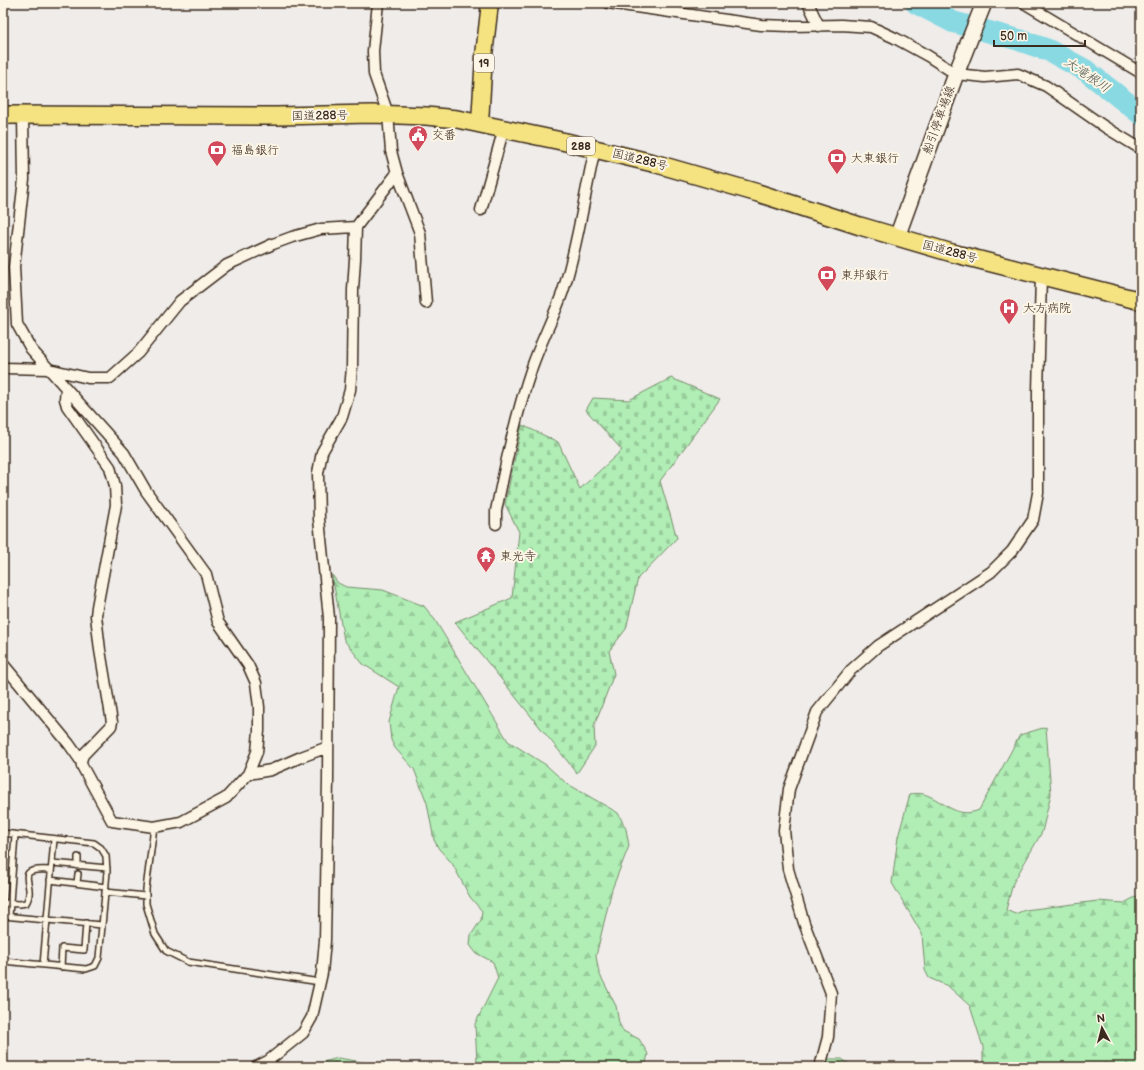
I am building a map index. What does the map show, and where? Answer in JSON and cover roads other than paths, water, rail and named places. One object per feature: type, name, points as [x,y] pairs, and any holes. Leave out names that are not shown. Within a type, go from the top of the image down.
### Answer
[{"type":"highway","name":"国道288号","points":[[3,115],[284,116],[388,114],[426,116],[480,123],[595,149],[709,178],[952,253],[1141,301]]},
{"type":"main road","name":"19","points":[[480,123],[484,55],[490,3]]},
{"type":"main road","name":"船引停車場線","points":[[897,237],[958,67],[984,3]]},
{"type":"street","points":[[378,3],[373,51],[374,74],[388,114],[391,151],[397,173],[420,233],[426,304]]},
{"type":"street","points":[[608,3],[761,25],[841,25],[870,27],[928,56],[985,77],[1018,74],[1046,86],[1105,127],[1141,149]]},
{"type":"street","points":[[808,3],[819,26]]},
{"type":"street","points":[[1024,3],[1141,73]]},
{"type":"street","points":[[3,664],[69,744],[81,761],[82,766],[112,821],[154,827],[181,822],[226,798],[248,774],[257,752],[259,707],[256,683],[248,665],[218,622],[206,574],[146,491],[124,453],[31,349],[18,324],[14,267],[24,179],[23,116]]},
{"type":"street","points":[[481,210],[504,128]]},
{"type":"street","points":[[496,524],[496,511],[512,434],[532,367],[563,291],[575,246],[595,149]]},
{"type":"street","points":[[256,1067],[268,1061],[303,1032],[312,1016],[320,982],[324,941],[329,618],[319,519],[318,474],[322,452],[342,417],[350,390],[356,227],[397,173]]},
{"type":"street","points":[[3,368],[49,369],[88,378],[110,378],[138,353],[180,302],[227,265],[292,237],[321,230],[356,227]]},
{"type":"street","points":[[820,1067],[828,1037],[830,993],[804,924],[788,869],[784,830],[789,789],[817,712],[851,670],[878,646],[991,572],[1012,551],[1033,520],[1038,493],[1038,392],[1041,276]]},
{"type":"street","points":[[66,388],[65,399],[67,406],[110,467],[116,495],[116,505],[96,616],[112,722],[111,726],[83,755],[81,761]]},
{"type":"street","points":[[248,774],[271,770],[328,747]]},
{"type":"lane","points":[[154,827],[146,889],[146,904],[155,934],[166,952],[188,962],[320,982]]},
{"type":"lane","points":[[3,833],[94,843],[101,848],[106,856],[107,868],[99,958],[95,966],[86,969],[3,961]]},
{"type":"lane","points":[[15,834],[9,904],[6,916],[102,925]]},
{"type":"lane","points":[[43,965],[54,839]]},
{"type":"lane","points":[[78,857],[78,866]]},
{"type":"lane","points":[[52,863],[107,868]]},
{"type":"lane","points":[[3,903],[26,903],[29,898],[30,887],[27,882],[27,877],[29,873],[33,870],[39,869],[51,870]]},
{"type":"lane","points":[[77,883],[78,874]]},
{"type":"lane","points":[[50,880],[77,883],[146,896]]},
{"type":"lane","points":[[61,967],[62,948],[84,950],[86,924]]},
{"type":"waterway","name":"大滝根川","points":[[916,3],[953,22],[1019,40],[1048,50],[1085,70],[1141,114]]},
{"type":"place","name":"交番","points":[[418,152]]},
{"type":"place","name":"福島銀行","points":[[217,167]]},
{"type":"place","name":"大東銀行","points":[[837,175]]},
{"type":"place","name":"東邦銀行","points":[[827,292]]},
{"type":"place","name":"大方病院","points":[[1009,325]]},
{"type":"place","name":"東光寺","points":[[486,573]]}]
